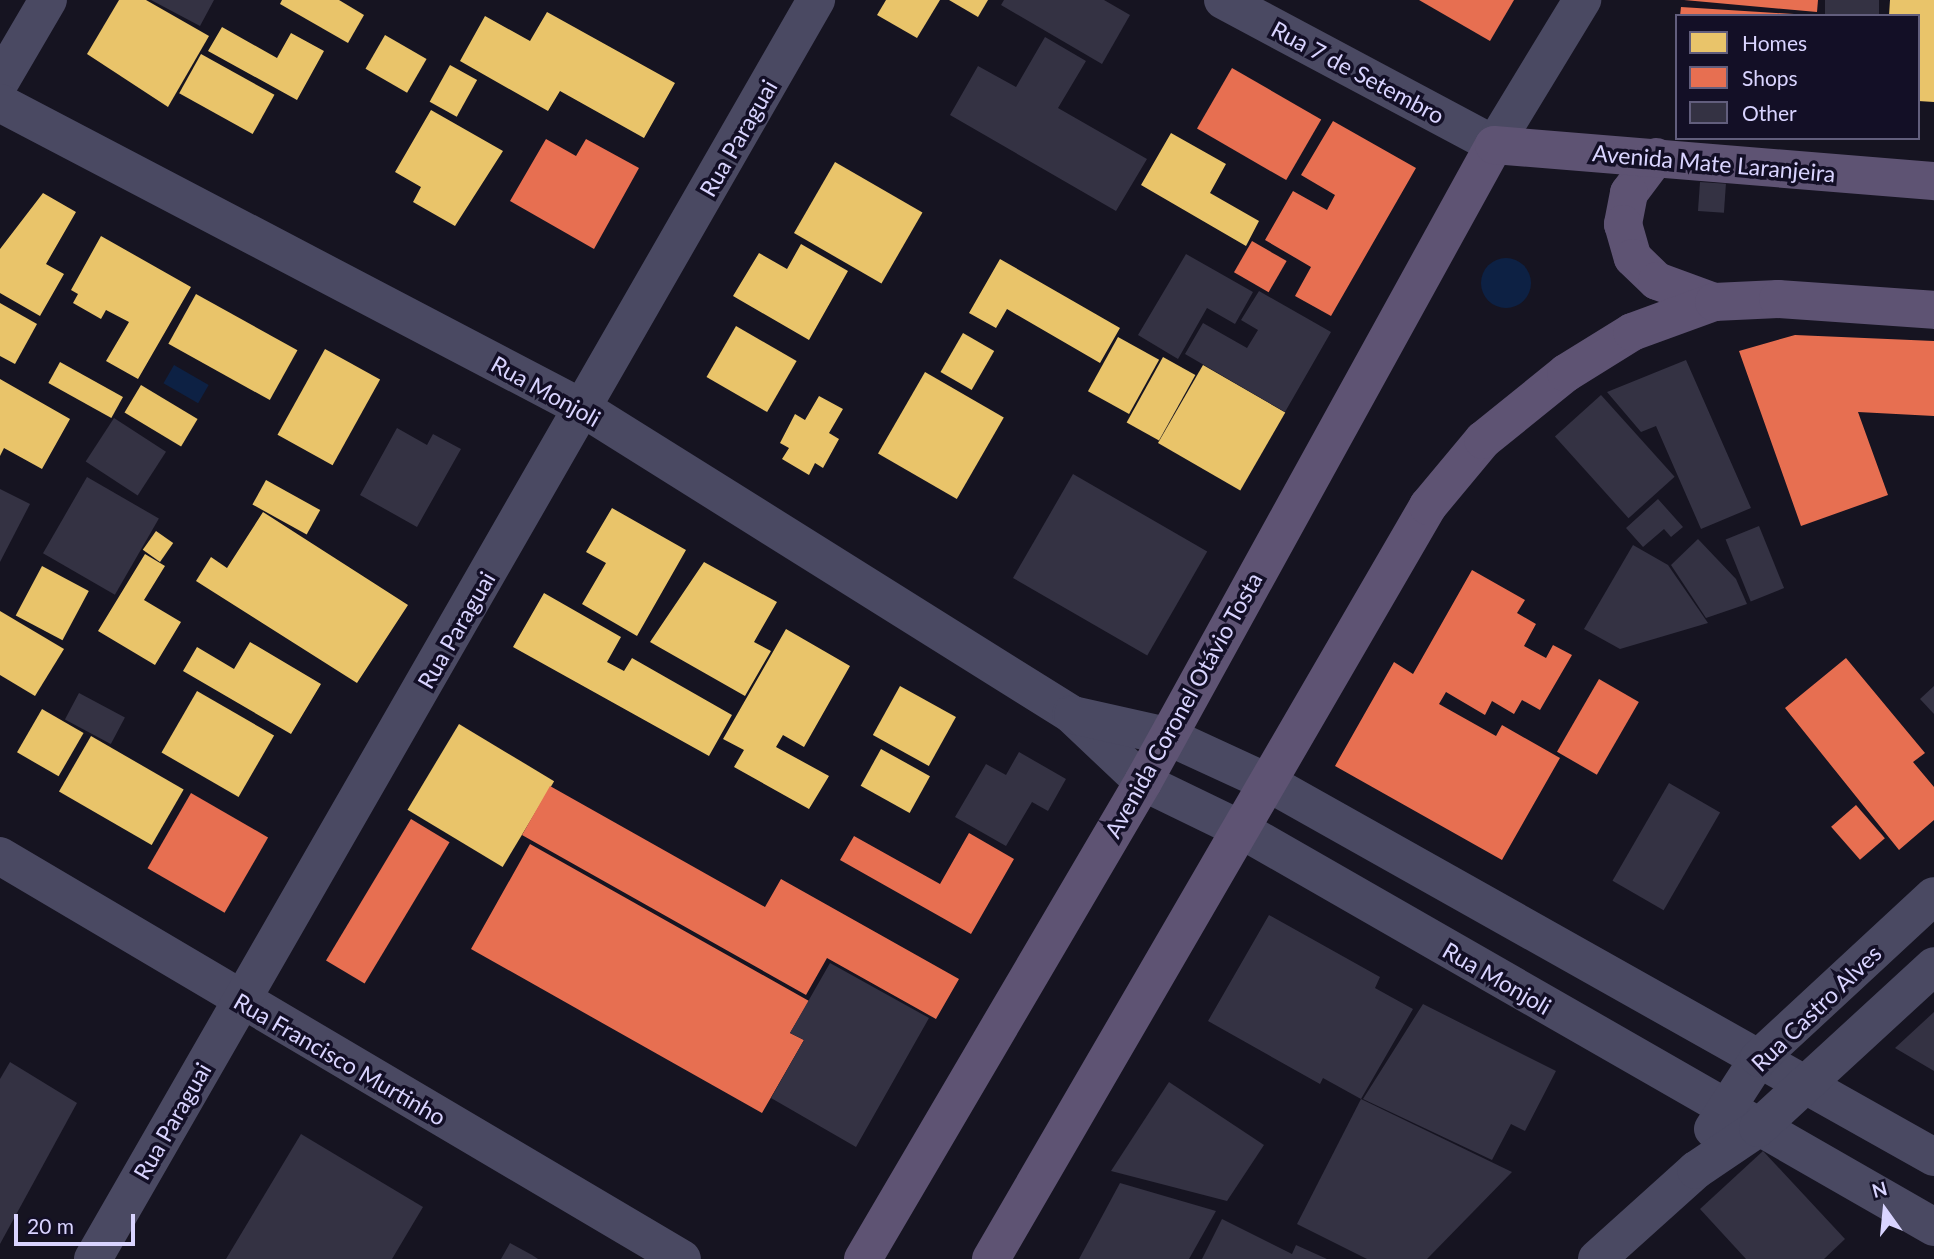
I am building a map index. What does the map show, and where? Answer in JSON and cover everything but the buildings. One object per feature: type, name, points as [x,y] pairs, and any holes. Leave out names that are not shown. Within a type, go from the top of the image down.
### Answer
[{"type":"main road","name":"Avenida Mate Laranjeira","points":[[1494,145],[1934,181]]},
{"type":"main road","name":"Avenida Coronel Otávio Tosta","points":[[863,1259],[1143,782],[1494,145]]},
{"type":"main road","points":[[1656,157],[1629,193],[1623,224],[1633,258],[1657,281],[1714,302]]},
{"type":"main road","points":[[991,1259],[1428,506],[1483,440],[1566,373],[1632,332],[1714,302],[1778,299],[1934,310]]},
{"type":"street","points":[[0,82],[48,0]]},
{"type":"street","name":"Rua Paraguai","points":[[93,1259],[584,410],[816,0]]},
{"type":"street","name":"Rua 7 de Setembro","points":[[1223,0],[1494,145]]},
{"type":"street","points":[[1494,145],[1583,0]]},
{"type":"street","name":"Rua Monjoli","points":[[0,103],[584,410],[1071,714],[1143,782],[1240,830],[1934,1227]]},
{"type":"street","name":"Rua Monjoli","points":[[1071,714],[1167,736],[1267,782],[1934,1157]]},
{"type":"street","name":"Rua Francisco Murtinho","points":[[0,856],[241,1001],[682,1259]]},
{"type":"street","name":"Rua Castro Alves","points":[[1696,1170],[1721,1107],[1759,1058],[1933,898]]},
{"type":"street","name":"Rua Castro Alves","points":[[1597,1259],[1696,1170],[1758,1128],[1934,966]]},
{"type":"water","points":[[1506,258],[1524,265],[1531,283],[1524,301],[1506,308],[1488,301],[1481,283],[1488,265]]},
{"type":"water","points":[[174,365],[209,385],[198,403],[164,383]]}]
